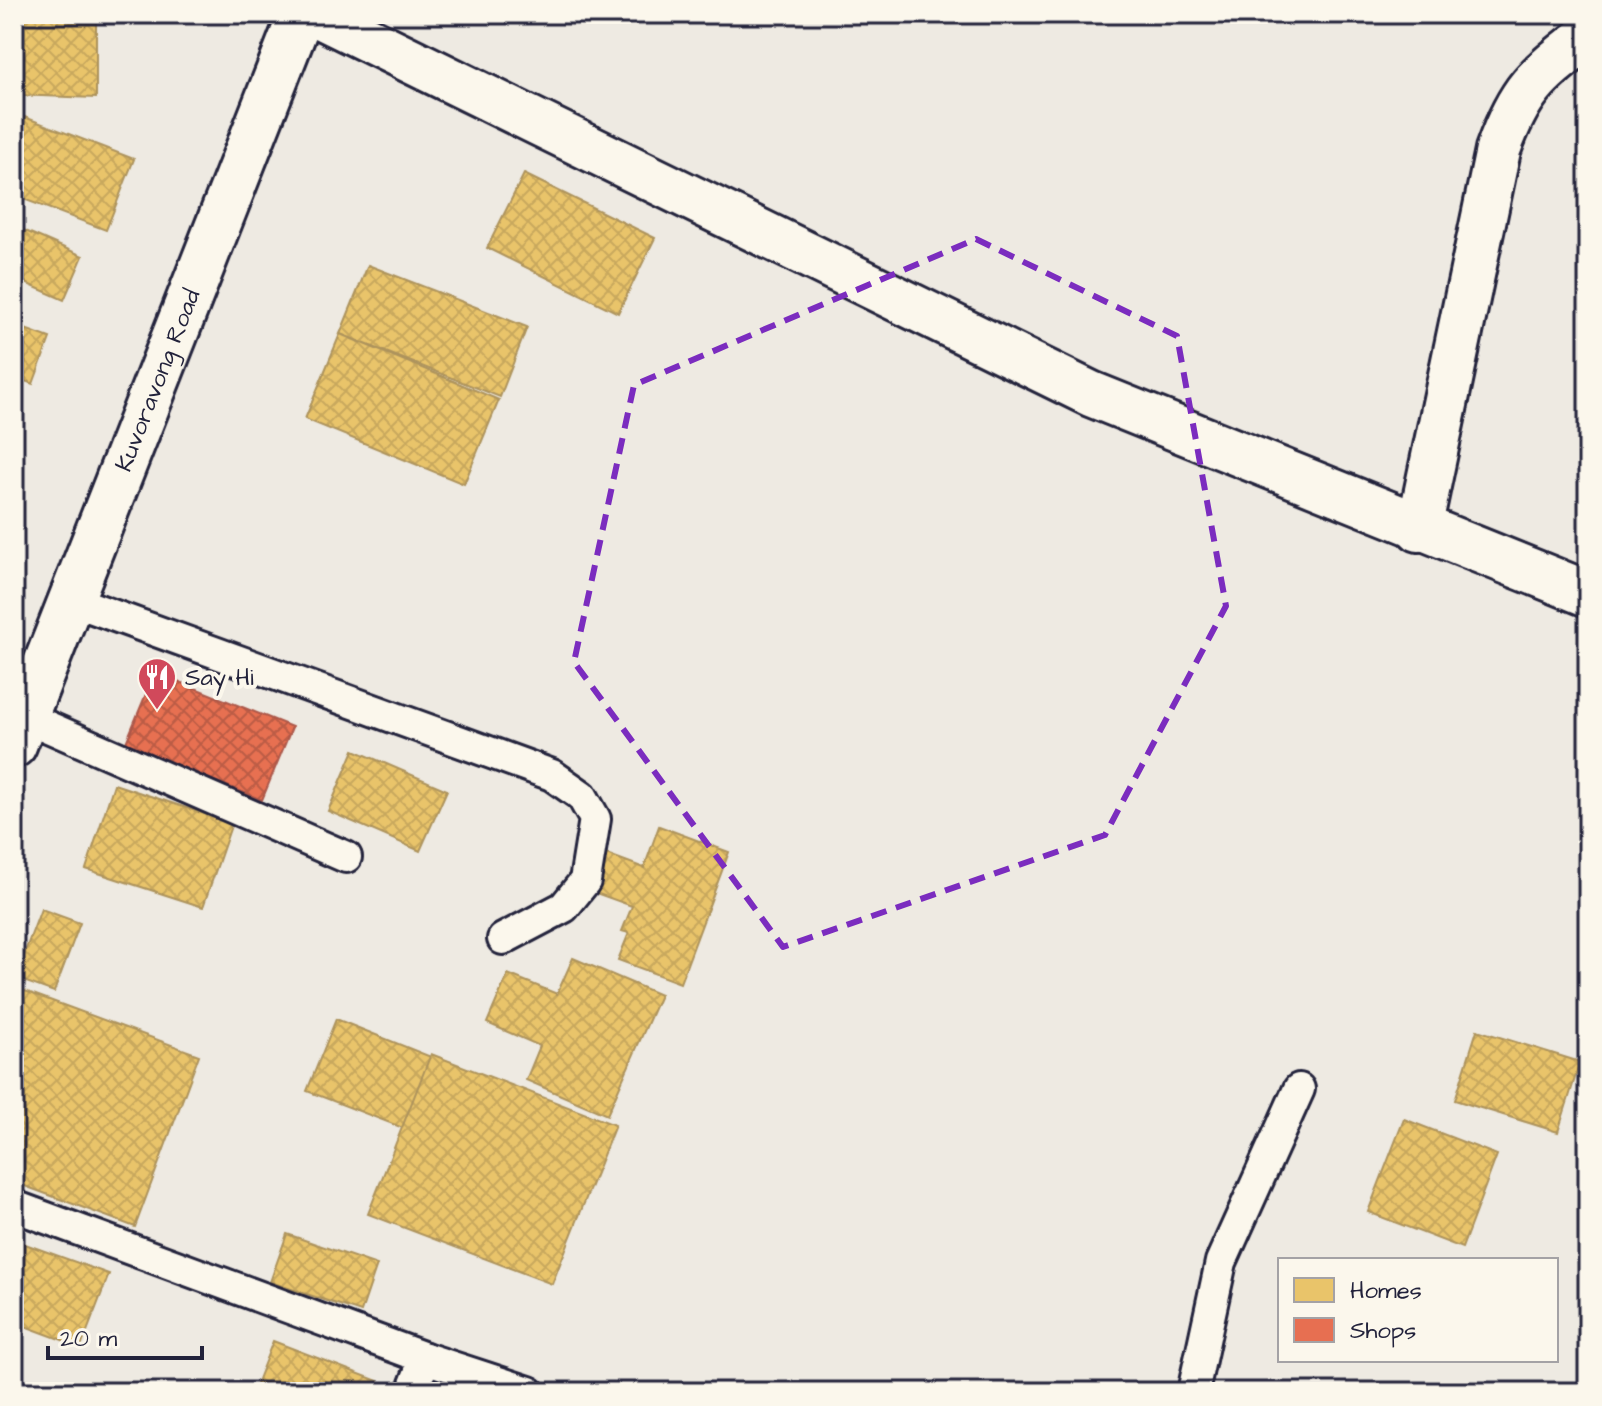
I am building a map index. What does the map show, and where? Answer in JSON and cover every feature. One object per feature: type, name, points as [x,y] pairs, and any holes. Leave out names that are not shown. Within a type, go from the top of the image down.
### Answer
[{"type":"street","name":"Kuvoravong Road","points":[[18,725],[71,600],[301,14]]},
{"type":"street","points":[[316,14],[1091,394],[1419,529],[1588,594]]},
{"type":"street","points":[[1419,529],[1498,150],[1513,108],[1534,80],[1588,36]]},
{"type":"lane","points":[[71,600],[552,775],[582,796],[595,819],[585,881],[564,907],[503,939]]},
{"type":"lane","points":[[18,725],[346,857]]},
{"type":"lane","points":[[1193,1392],[1221,1262],[1299,1089]]},
{"type":"lane","points":[[14,1206],[425,1358],[529,1392]]},
{"type":"lane","points":[[412,1392],[425,1358]]},
{"type":"highlighted area","points":[[976,239],[1177,336],[1226,606],[1105,835],[783,947],[574,662],[634,385]]},
{"type":"building: Homes","points":[[14,14],[96,14],[96,98],[14,95]]},
{"type":"building: Homes","points":[[14,113],[134,159],[106,230],[21,198],[19,205],[14,203]]},
{"type":"building: Homes","points":[[524,174],[655,238],[618,313],[487,248]]},
{"type":"building: Homes","points":[[14,226],[83,256],[64,300],[14,278]]},
{"type":"building: Homes","points":[[368,265],[527,327],[500,397],[340,334]]},
{"type":"building: Homes","points":[[14,325],[50,338],[33,384],[14,377]]},
{"type":"building: Homes","points":[[340,334],[499,400],[464,484],[305,419]]},
{"type":"building: Homes","points":[[354,750],[447,790],[420,851],[328,811]]},
{"type":"building: Homes","points":[[114,784],[232,823],[203,907],[86,869]]},
{"type":"building: Homes","points":[[659,826],[729,852],[680,983],[618,960],[629,933],[622,931],[632,906],[590,891],[604,853],[644,868]]},
{"type":"building: Homes","points":[[41,909],[80,923],[54,992],[15,978]]},
{"type":"building: Homes","points":[[573,958],[660,995],[607,1115],[526,1080],[540,1046],[487,1023],[508,974],[557,994]]},
{"type":"building: Homes","points":[[14,987],[199,1055],[135,1227],[14,1182]]},
{"type":"building: Homes","points":[[336,1019],[431,1057],[403,1128],[307,1091]]},
{"type":"building: Homes","points":[[1477,1030],[1580,1062],[1558,1132],[1455,1100]]},
{"type":"building: Homes","points":[[431,1054],[615,1125],[552,1284],[368,1214]]},
{"type":"building: Homes","points":[[1404,1119],[1497,1155],[1462,1248],[1368,1212]]},
{"type":"building: Homes","points":[[287,1234],[377,1265],[361,1312],[270,1282]]},
{"type":"building: Homes","points":[[14,1240],[109,1274],[81,1347],[14,1322]]},
{"type":"building: Homes","points":[[273,1341],[378,1381],[374,1392],[253,1392]]},
{"type":"building: Homes","points":[[14,1381],[40,1392],[14,1392]]},
{"type":"building: Shops","points":[[155,672],[292,727],[262,800],[125,745]]},
{"type":"place","name":"Say Hi","points":[[157,711]]}]
